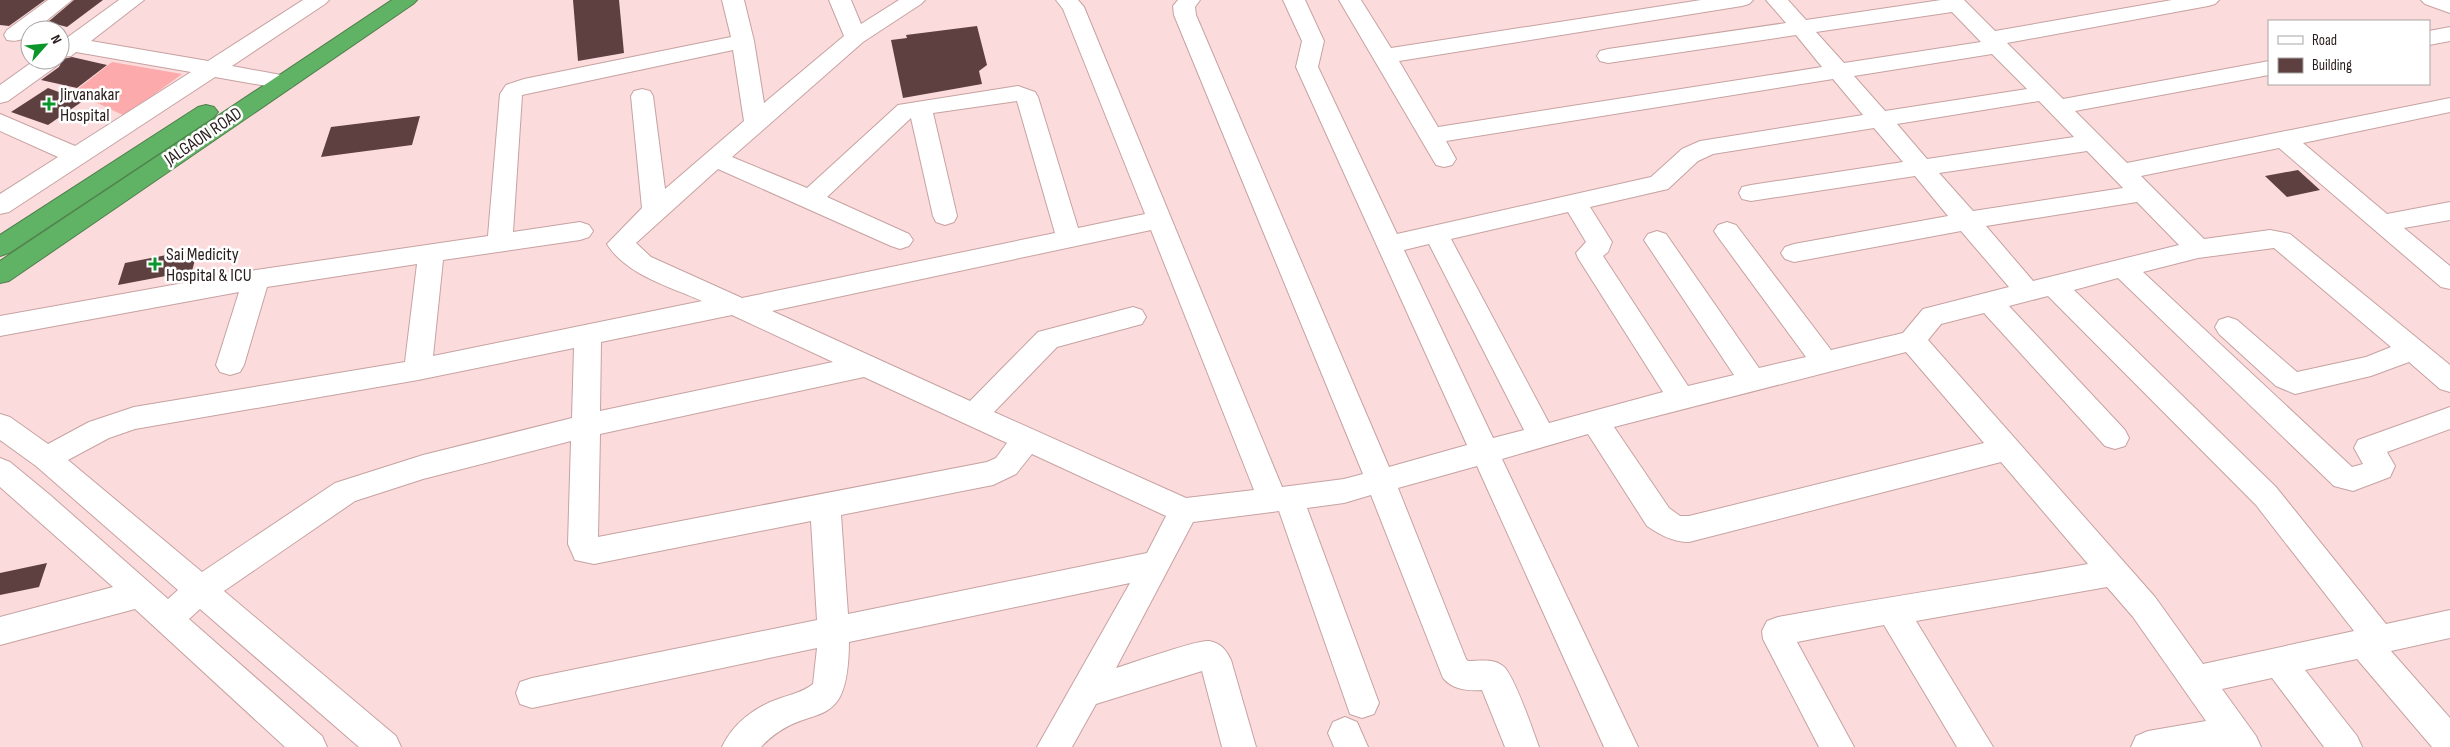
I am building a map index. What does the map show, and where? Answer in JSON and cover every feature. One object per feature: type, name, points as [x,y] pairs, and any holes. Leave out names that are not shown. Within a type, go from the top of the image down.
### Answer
[{"type":"highway","name":"JALGAON ROAD","points":[[0,247],[376,0]]},
{"type":"highway","name":"JALGAON ROAD","points":[[0,274],[406,0]]},
{"type":"street","points":[[15,35],[61,0]]},
{"type":"street","points":[[70,42],[133,0]]},
{"type":"street","points":[[0,206],[318,0]]},
{"type":"street","points":[[733,0],[743,41],[756,124]]},
{"type":"street","points":[[840,0],[855,37]]},
{"type":"street","points":[[914,0],[855,37],[656,210],[620,244],[642,263],[1184,511],[1344,491],[1682,398],[1912,340],[1932,316],[2198,249],[2270,239],[2281,240],[2450,381]]},
{"type":"street","points":[[1067,0],[1073,7],[1159,220],[1281,499],[1362,703]]},
{"type":"street","points":[[1189,0],[1183,10],[1380,480],[1454,668],[1458,674],[1466,677],[1482,674],[1492,676],[1522,747]]},
{"type":"street","points":[[1294,0],[1313,40],[1307,67],[1621,747]]},
{"type":"street","points":[[1385,56],[1742,0]]},
{"type":"street","points":[[1777,0],[1966,221],[2266,496],[2372,641],[2450,743]]},
{"type":"street","points":[[1431,136],[1837,72],[2208,0]]},
{"type":"street","points":[[2432,0],[2450,7]]},
{"type":"street","points":[[1355,1],[1444,160]]},
{"type":"street","points":[[1608,56],[1955,3],[2198,249]]},
{"type":"street","points":[[2430,38],[2450,34]]},
{"type":"street","points":[[500,243],[511,94],[514,90],[524,86],[743,41]]},
{"type":"street","points":[[70,47],[213,68],[284,82]]},
{"type":"street","points":[[1388,245],[1659,183],[1690,155],[1708,147],[1877,119],[2051,100],[2268,68]]},
{"type":"street","points":[[0,95],[36,70]]},
{"type":"street","points":[[810,199],[902,112],[1018,93],[1027,97],[1069,238]]},
{"type":"street","points":[[642,96],[656,210]]},
{"type":"street","points":[[2122,172],[2450,105]]},
{"type":"street","points":[[920,108],[945,216]]},
{"type":"street","points":[[0,122],[77,156]]},
{"type":"street","points":[[2282,138],[2450,280]]},
{"type":"street","points":[[1751,193],[2092,142]]},
{"type":"street","points":[[715,159],[900,240]]},
{"type":"street","points":[[1794,253],[1966,221],[2143,193]]},
{"type":"street","points":[[1574,202],[1599,242],[1599,246],[1589,253],[1682,398]]},
{"type":"street","points":[[2383,223],[2450,212]]},
{"type":"street","points":[[46,458],[99,430],[134,418],[418,370],[1159,220]]},
{"type":"street","points":[[0,326],[256,279],[580,231]]},
{"type":"street","points":[[1727,231],[1825,362]]},
{"type":"street","points":[[1436,234],[1542,437]]},
{"type":"street","points":[[1657,240],[1753,381]]},
{"type":"street","points":[[418,370],[431,253]]},
{"type":"street","points":[[2123,268],[2344,478],[2351,481],[2380,469],[2368,448],[2450,418]]},
{"type":"street","points":[[230,365],[256,279]]},
{"type":"street","points":[[1990,302],[2115,438]]},
{"type":"street","points":[[973,415],[1048,339],[1134,317]]},
{"type":"street","points":[[2228,326],[2286,379],[2295,383],[2371,366],[2412,349]]},
{"type":"street","points":[[588,335],[588,425],[584,544],[586,551],[594,551],[993,473],[1006,466],[1026,440]]},
{"type":"street","points":[[1912,340],[2144,607],[2239,740]]},
{"type":"street","points":[[166,619],[202,590],[344,492],[423,467],[588,425],[865,366]]},
{"type":"street","points":[[1595,422],[1651,509],[1669,525],[1680,529],[1689,529],[1881,479],[2007,449]]},
{"type":"street","points":[[0,425],[46,458],[384,747]]},
{"type":"street","points":[[0,470],[52,512],[166,619],[310,747]]},
{"type":"street","points":[[739,747],[760,725],[773,716],[815,702],[825,695],[831,686],[833,631],[825,506]]},
{"type":"street","points":[[1054,747],[1157,564],[1184,511]]},
{"type":"street","points":[[532,693],[1157,564]]},
{"type":"street","points":[[1837,747],[1779,639],[1778,631],[1892,610],[1949,603],[2114,572]]},
{"type":"street","points":[[0,631],[139,594]]},
{"type":"street","points":[[1892,610],[1976,747]]},
{"type":"street","points":[[2196,680],[2450,624]]},
{"type":"street","points":[[1084,693],[1202,656],[1210,656],[1215,660],[1239,747]]},
{"type":"street","points":[[2280,662],[2345,747]]},
{"type":"street","points":[[2148,747],[2239,740]]},
{"type":"shaded area","points":[[112,62],[182,74],[125,116],[74,92]]},
{"type":"building","points":[[0,0],[45,0],[9,26],[0,25]]},
{"type":"building","points":[[74,0],[103,0],[70,25],[70,20],[50,20]]},
{"type":"building","points":[[573,0],[619,0],[624,53],[578,61]]},
{"type":"building","points":[[977,26],[987,65],[979,71],[982,84],[903,98],[891,40],[907,38],[906,35]]},
{"type":"building","points":[[70,57],[107,65],[77,88],[41,80],[55,70],[70,70]]},
{"type":"building","points":[[48,88],[83,101],[48,125],[11,112]]},
{"type":"building","points":[[420,116],[412,145],[321,157],[331,127]]},
{"type":"building","points":[[2298,170],[2320,190],[2287,197],[2265,176]]},
{"type":"building","points":[[198,249],[192,271],[118,285],[125,263]]},
{"type":"building","points":[[47,563],[39,587],[0,595],[0,573]]},
{"type":"place","name":"Jirvanakar Hospital","points":[[49,104]]},
{"type":"place","name":"Sai Medicity Hospital & ICU","points":[[155,264]]}]
